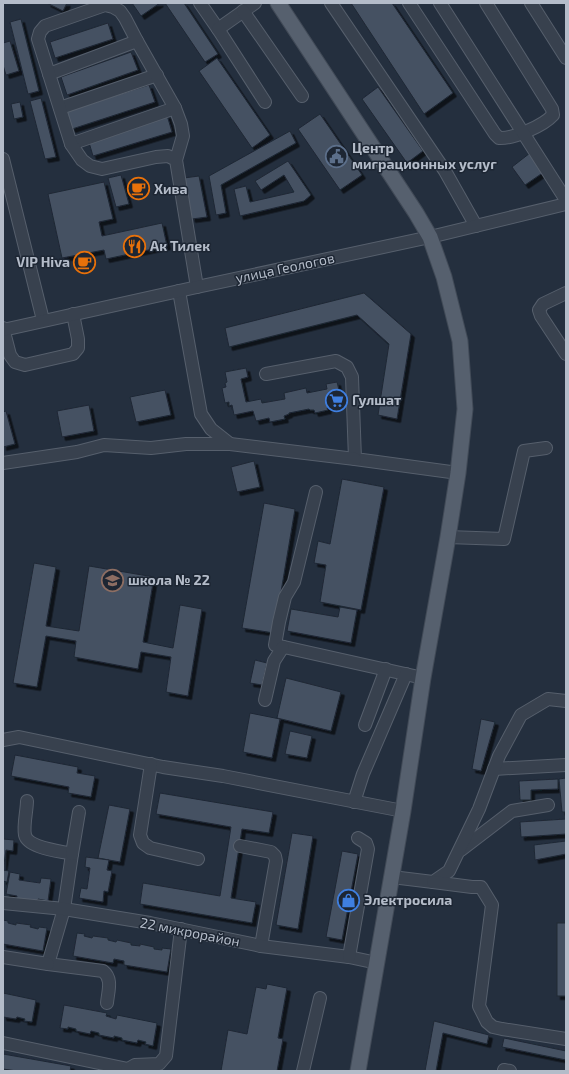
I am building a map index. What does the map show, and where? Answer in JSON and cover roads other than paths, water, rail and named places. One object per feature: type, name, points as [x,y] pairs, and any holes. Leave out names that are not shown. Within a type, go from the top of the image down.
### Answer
[{"type":"main road","points":[[278,3],[416,213],[430,237],[444,277],[460,341],[465,409],[458,473],[423,678],[392,877],[358,1071]]},
{"type":"street","points":[[200,3],[265,102]]},
{"type":"street","points":[[218,29],[255,3]]},
{"type":"street","points":[[331,3],[446,171],[476,226]]},
{"type":"street","points":[[409,3],[495,134],[499,138],[506,138],[548,120],[552,115],[552,108],[486,3]]},
{"type":"street","points":[[440,3],[566,200]]},
{"type":"street","points":[[531,3],[566,58]]},
{"type":"street","points":[[176,160],[168,156],[156,157],[102,169],[90,166],[82,160],[71,144],[38,39],[40,32],[45,26],[105,5],[113,7],[125,18],[175,108],[181,124],[183,136],[176,160],[197,287]]},
{"type":"street","points":[[243,11],[302,96]]},
{"type":"street","points":[[49,74],[137,41]]},
{"type":"street","points":[[60,108],[156,75]]},
{"type":"street","points":[[71,144],[175,108]]},
{"type":"street","points":[[3,159],[43,320]]},
{"type":"street","name":"улица Геологов","points":[[3,329],[430,237],[566,204]]},
{"type":"street","points":[[179,291],[202,414],[210,429],[230,444]]},
{"type":"street","points":[[566,293],[543,304],[539,310],[541,316],[566,354]]},
{"type":"street","points":[[3,329],[10,355],[15,362],[25,365],[73,354],[78,348],[78,340],[73,314]]},
{"type":"street","points":[[266,374],[336,361],[347,367],[352,377],[355,459]]},
{"type":"street","points":[[3,463],[77,452],[104,446],[151,448],[186,444],[230,444],[458,473]]},
{"type":"street","points":[[448,537],[504,539],[524,451],[546,448]]},
{"type":"street","points":[[316,492],[294,582],[285,597],[275,645],[423,678]]},
{"type":"street","points":[[265,700],[274,661],[283,647]]},
{"type":"street","points":[[365,725],[386,669]]},
{"type":"street","points":[[354,802],[363,774],[406,674]]},
{"type":"street","points":[[433,882],[449,871],[479,809],[499,756],[521,714],[548,698],[566,700]]},
{"type":"street","points":[[3,740],[19,737],[151,764],[223,776],[403,811]]},
{"type":"street","points":[[151,764],[140,835],[143,843],[150,848],[198,859]]},
{"type":"street","points":[[494,769],[566,765]]},
{"type":"street","points":[[27,801],[25,834],[28,841],[34,845],[72,854]]},
{"type":"street","points":[[458,852],[512,811],[548,805]]},
{"type":"street","points":[[48,964],[64,909],[79,812]]},
{"type":"street","points":[[350,957],[368,849],[366,843],[358,838]]},
{"type":"street","points":[[240,846],[271,852],[275,856],[276,861],[261,946]]},
{"type":"street","points":[[392,877],[482,887],[492,905],[479,1006],[487,1022],[493,1027],[502,1029],[566,1039]]},
{"type":"street","name":"22 микрорайон","points":[[3,902],[64,909],[261,946],[350,957],[377,963]]},
{"type":"street","points":[[3,1043],[127,1070],[135,1065],[159,1064],[166,1056],[181,930]]},
{"type":"street","points":[[3,957],[103,971],[109,980],[107,1003]]},
{"type":"street","points":[[303,1071],[320,998]]},
{"type":"place","name":"Центр миграционных услуг","points":[[337,156]]},
{"type":"place","name":"Хива","points":[[139,189]]},
{"type":"place","name":"Ак Тилек","points":[[135,246]]},
{"type":"place","name":"VIP Hiva","points":[[85,262]]},
{"type":"place","name":"Гулшат","points":[[336,400]]},
{"type":"place","name":"школа № 22","points":[[113,580]]},
{"type":"place","name":"Электросила","points":[[348,900]]}]
